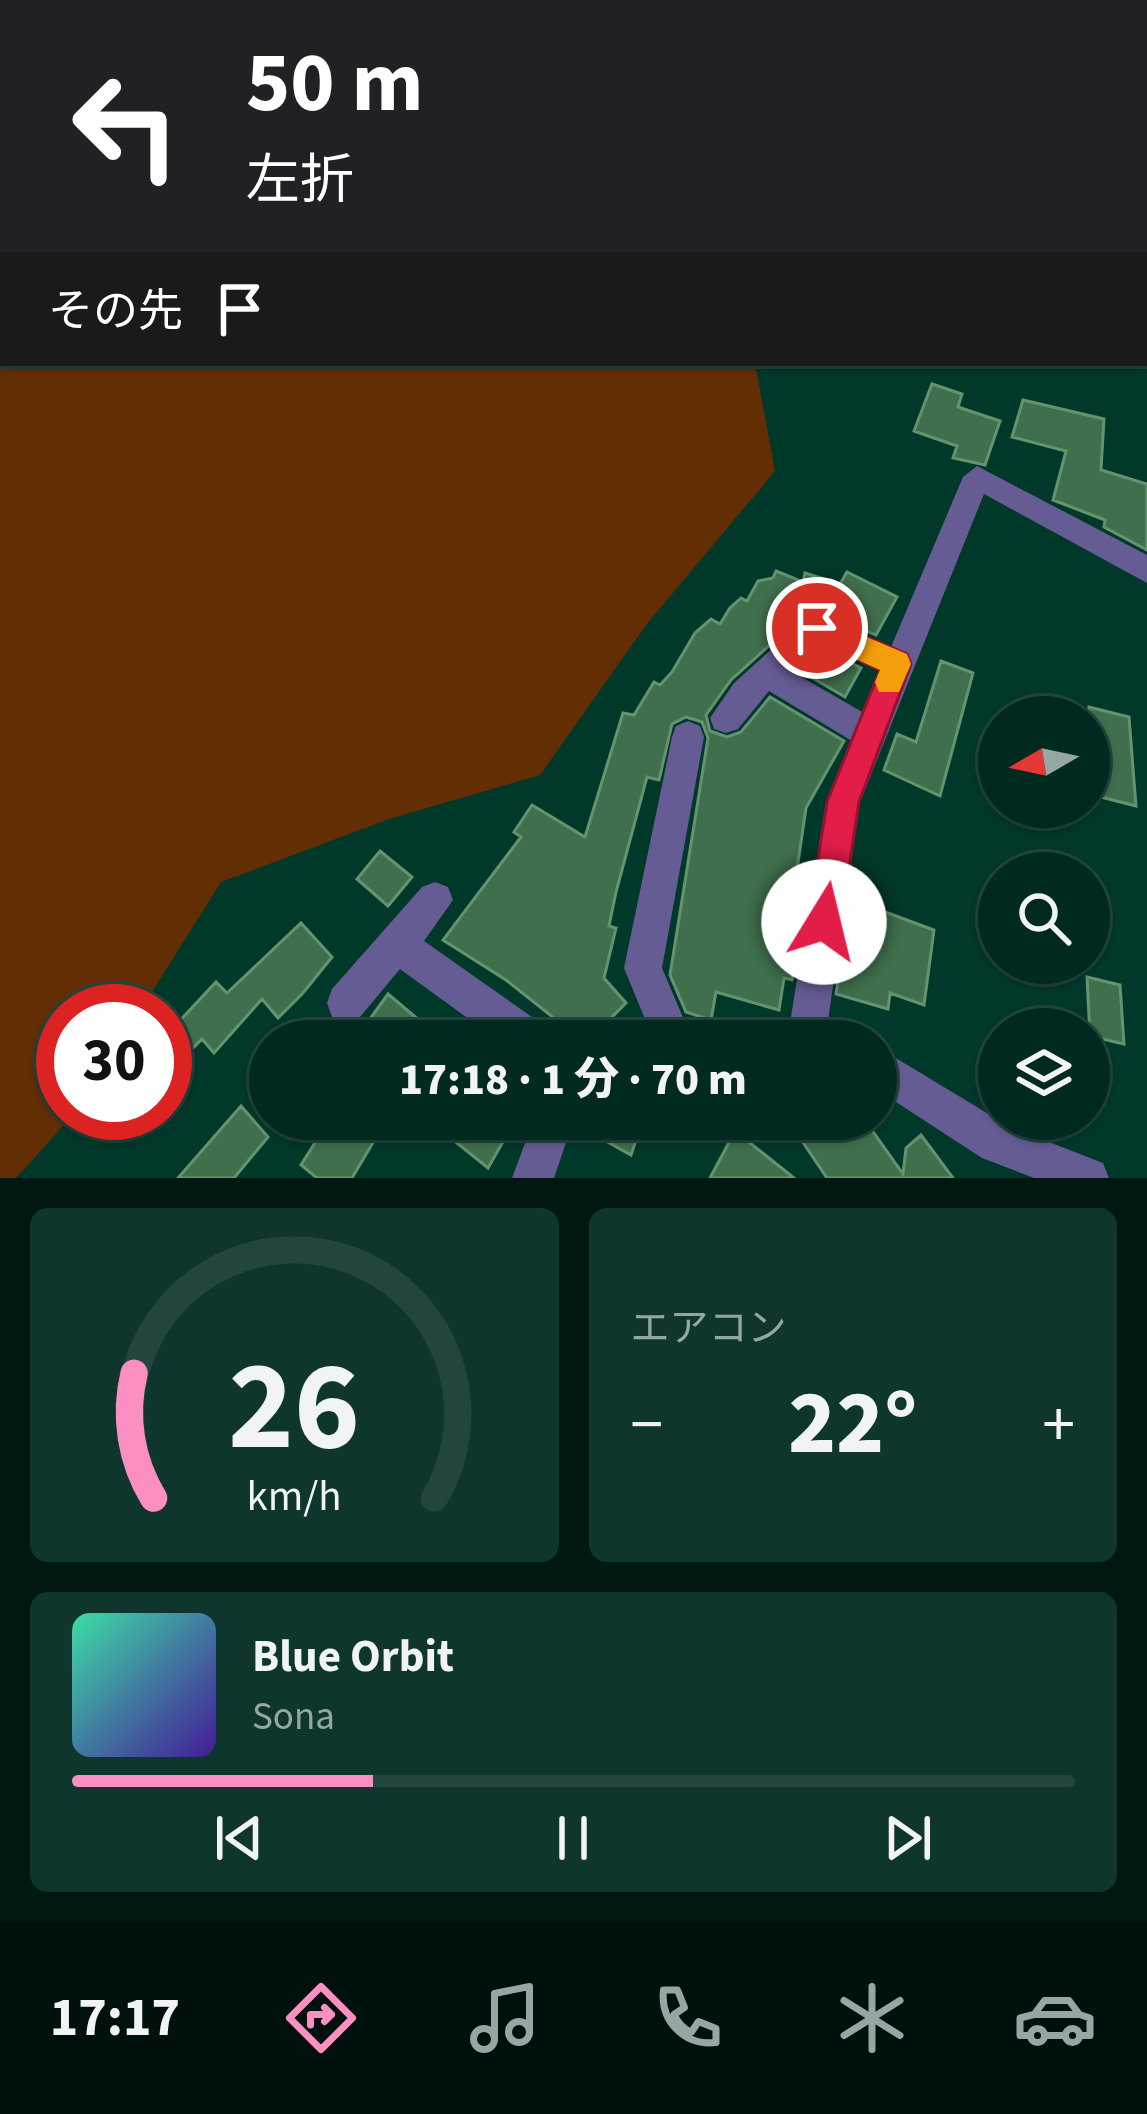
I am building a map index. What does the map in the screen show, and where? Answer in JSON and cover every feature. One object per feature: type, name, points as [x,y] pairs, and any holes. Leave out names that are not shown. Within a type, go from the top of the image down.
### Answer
[{"type":"street","points":[[809,1020],[843,802],[977,477],[1147,570]]},
{"type":"street","points":[[727,718],[743,689],[770,675],[817,628],[897,664]]},
{"type":"street","points":[[770,675],[868,733]]},
{"type":"street","points":[[665,1020],[643,968],[688,737]]},
{"type":"street","points":[[346,1003],[435,900]]},
{"type":"street","points":[[397,944],[503,1020]]},
{"type":"street","points":[[897,1079],[997,1143],[1088,1178]]},
{"type":"street","points":[[533,1178],[547,1140]]},
{"type":"shaded area","points":[[0,366],[756,366],[775,471],[646,625],[540,775],[389,819],[221,882],[157,984],[36,984],[36,1140],[50,1140],[16,1178],[0,1178]]},
{"type":"building","points":[[932,384],[962,394],[958,407],[1000,421],[985,465],[953,458],[957,446],[914,431]]},
{"type":"building","points":[[1023,400],[1104,419],[1101,470],[1147,484],[1147,550],[1104,527],[1105,520],[1053,500],[1066,451],[1012,437]]},
{"type":"building","points":[[776,571],[803,582],[805,573],[840,584],[847,572],[897,597],[876,635],[819,610],[803,615],[731,680],[706,715],[710,731],[727,737],[741,732],[770,697],[844,741],[806,808],[795,883],[808,887],[792,980],[784,978],[779,1010],[716,992],[711,1020],[686,1012],[670,975],[708,738],[702,722],[686,717],[672,724],[659,780],[647,777],[616,892],[609,926],[616,928],[604,978],[626,1003],[609,1020],[556,1020],[506,980],[443,940],[521,837],[514,832],[532,805],[585,837],[623,713],[634,715],[654,682],[660,685],[672,672],[695,633],[711,619],[720,624],[741,598],[747,601],[758,581],[773,578]]},
{"type":"building","points":[[822,649],[861,668],[845,697],[799,670]]},
{"type":"building","points":[[941,661],[973,673],[940,796],[884,770],[897,734],[916,742]]},
{"type":"building","points":[[1110,712],[1129,717],[1136,806],[1110,799]]},
{"type":"building","points":[[380,851],[412,877],[388,906],[357,879]]},
{"type":"building","points":[[850,899],[934,930],[924,1005],[890,993],[888,1009],[836,994]]},
{"type":"building","points":[[301,923],[332,957],[278,1018],[262,999],[214,1053],[202,1039],[192,1049],[192,1008],[216,982],[227,993]]},
{"type":"building","points":[[1087,984],[1120,985],[1124,1044],[1110,1041],[1110,1008],[1089,1008]]},
{"type":"building","points":[[388,994],[419,1020],[369,1020]]},
{"type":"building","points":[[241,1106],[249,1115],[249,1140],[266,1140],[234,1178],[178,1178]]},
{"type":"building","points":[[921,1135],[953,1178],[827,1178],[801,1140],[879,1140],[903,1174],[906,1148]]},
{"type":"building","points":[[317,1140],[375,1140],[352,1178],[317,1178],[301,1165]]},
{"type":"building","points":[[453,1140],[504,1140],[488,1168]]},
{"type":"building","points":[[604,1140],[636,1140],[631,1155]]},
{"type":"building","points":[[730,1140],[746,1140],[794,1178],[710,1178]]},
{"type":"slow traffic","points":[[850,643],[897,664],[889,682]]},
{"type":"route","points":[[817,628],[897,664],[843,802],[824,922]]}]
